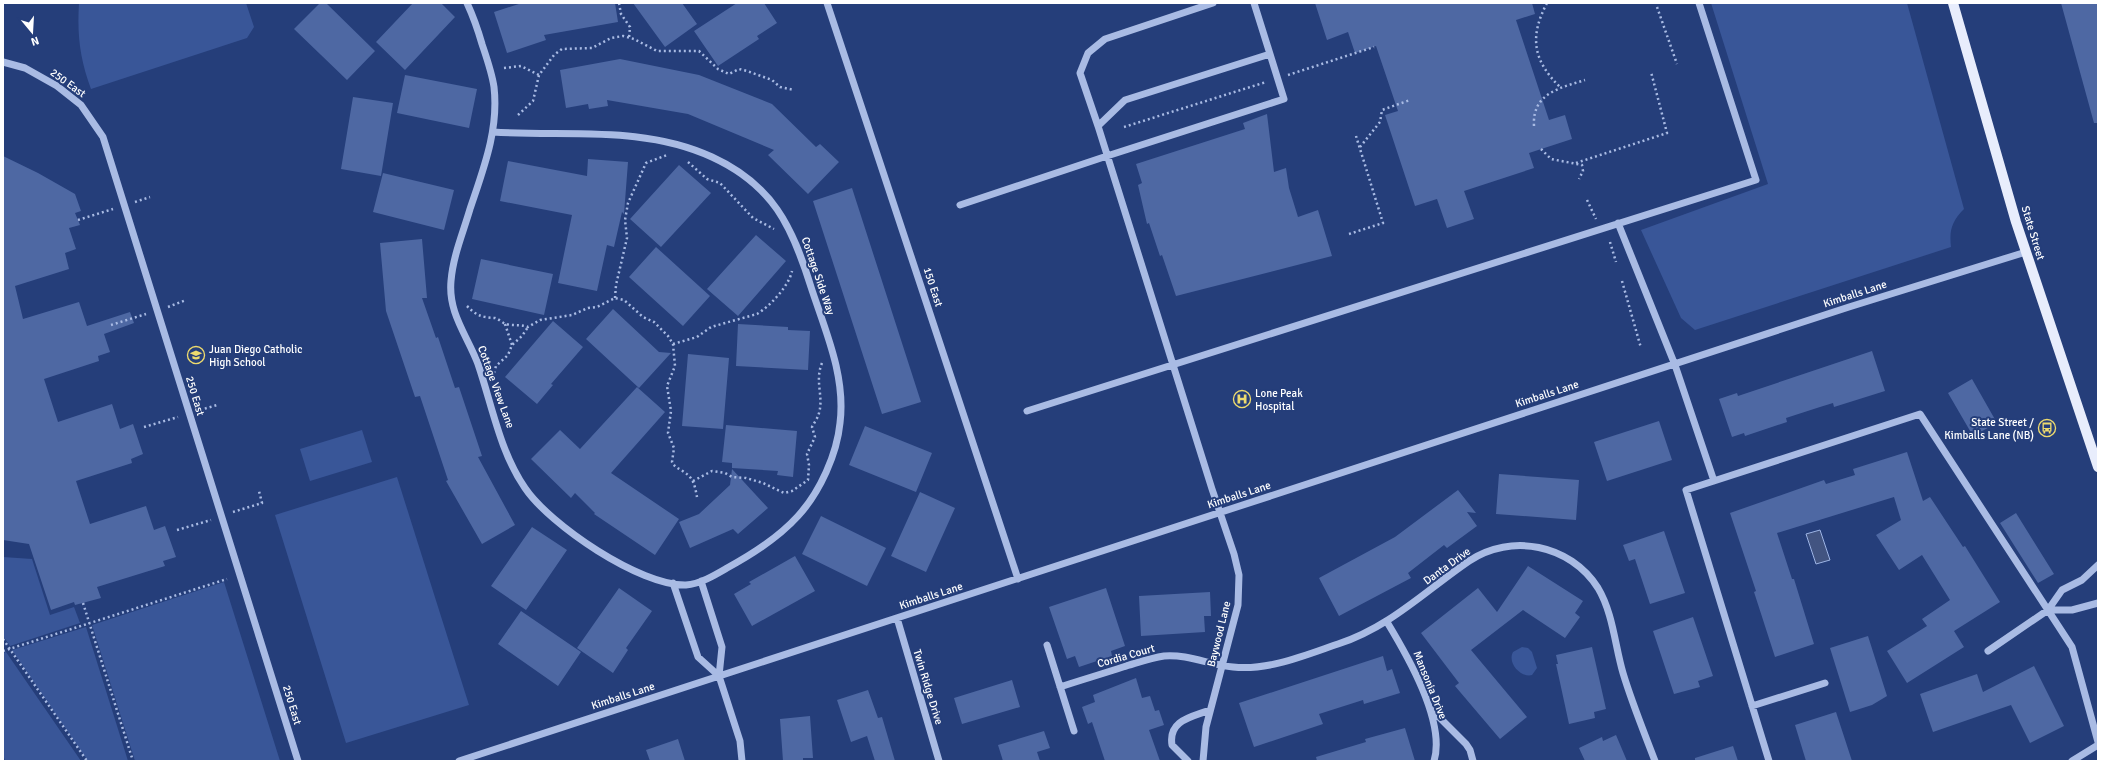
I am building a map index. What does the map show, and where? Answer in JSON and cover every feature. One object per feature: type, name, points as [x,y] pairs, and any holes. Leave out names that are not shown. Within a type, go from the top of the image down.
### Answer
[{"type":"main road","name":"State Street","points":[[1953,3],[2026,252],[2098,467]]},
{"type":"street","name":"Cottage View Lane","points":[[467,3],[476,24],[493,84],[495,105],[493,132],[484,168],[455,256],[451,283],[451,296],[458,323],[477,360],[510,461],[533,500],[556,521],[621,565],[637,573],[673,583],[687,585]]},
{"type":"street","name":"150 East","points":[[827,3],[1018,579]]},
{"type":"street","name":"Baywood Lane","points":[[1203,761],[1204,739],[1210,710],[1236,616],[1240,585],[1235,559],[1080,73],[1088,53],[1105,39],[1200,5],[1213,3]]},
{"type":"street","points":[[960,205],[1284,99],[1254,3]]},
{"type":"street","points":[[1028,410],[1756,180],[1699,3]]},
{"type":"street","points":[[1098,126],[1125,100],[1270,54]]},
{"type":"street","name":"250 East","points":[[3,62],[24,68],[57,86],[81,105],[102,137],[298,761]]},
{"type":"street","name":"Cottage Side Way","points":[[493,132],[529,135],[624,135],[671,142],[690,148],[727,164],[756,186],[780,213],[796,242],[836,365],[841,408],[839,434],[826,471],[798,516],[777,536],[737,563],[700,581],[687,585]]},
{"type":"street","points":[[1618,223],[1675,365],[1714,481]]},
{"type":"street","name":"Kimballs Lane","points":[[459,761],[472,759],[719,676],[1849,307],[2026,252]]},
{"type":"street","points":[[1769,761],[1686,490],[1920,414],[2072,647],[2098,742]]},
{"type":"street","name":"Danta Drive","points":[[1223,666],[1247,667],[1268,665],[1346,641],[1387,622],[1468,562],[1490,550],[1503,547],[1527,546],[1551,550],[1562,555],[1587,574],[1604,600],[1624,675],[1655,761]]},
{"type":"street","points":[[1988,651],[2048,610],[2062,590],[2082,580],[2098,565]]},
{"type":"street","points":[[700,581],[722,648],[719,676],[740,741],[742,761]]},
{"type":"street","points":[[673,583],[698,656],[719,676]]},
{"type":"street","points":[[2048,610],[2072,610],[2098,603]]},
{"type":"street","name":"Twin Ridge Drive","points":[[897,618],[939,761]]},
{"type":"street","name":"Mansonia Drive","points":[[1387,622],[1412,667],[1428,705],[1436,735],[1434,761]]},
{"type":"street","points":[[1047,645],[1074,731]]},
{"type":"street","name":"Cordia Court","points":[[1060,687],[1165,656],[1187,657],[1223,666]]},
{"type":"street","points":[[1752,706],[1825,683]]},
{"type":"street","points":[[1428,705],[1466,744],[1470,750],[1473,761]]},
{"type":"street","points":[[1188,761],[1172,745],[1172,733],[1174,728],[1183,720],[1210,710]]},
{"type":"street","points":[[2072,761],[2098,745]]},
{"type":"path","points":[[619,3],[621,14],[630,27],[629,38]]},
{"type":"path","points":[[1548,3],[1536,31],[1537,50],[1541,63],[1550,77],[1561,88]]},
{"type":"path","points":[[1657,7],[1677,64]]},
{"type":"path","points":[[518,115],[533,101],[539,75],[554,55],[562,49],[592,48],[612,38],[629,38],[642,42],[657,52],[699,51],[718,69],[729,74],[739,69],[772,80],[780,87],[794,90]]},
{"type":"path","points":[[1124,127],[1374,47]]},
{"type":"path","points":[[504,68],[521,66],[539,75]]},
{"type":"path","points":[[1541,149],[1551,159],[1567,164],[1576,163],[1667,133],[1651,72]]},
{"type":"path","points":[[1534,126],[1536,109],[1542,98],[1561,88],[1585,80]]},
{"type":"path","points":[[1360,147],[1380,122],[1382,110],[1410,100]]},
{"type":"path","points":[[1349,234],[1383,223],[1356,136]]},
{"type":"path","points":[[615,298],[616,285],[627,238],[625,220],[628,203],[646,164],[668,155],[673,156]]},
{"type":"path","points":[[684,159],[696,167],[707,179],[720,183],[753,218],[773,228],[777,232]]},
{"type":"path","points":[[1576,163],[1582,165],[1584,170],[1579,179]]},
{"type":"path","points":[[1587,200],[1596,220]]},
{"type":"path","points":[[78,220],[109,210]]},
{"type":"path","points":[[1610,242],[1616,262]]},
{"type":"path","points":[[673,344],[697,338],[711,327],[757,314],[763,310],[790,279],[793,268]]},
{"type":"path","points":[[1622,281],[1641,348]]},
{"type":"path","points":[[494,373],[496,366],[508,355],[512,345],[528,328],[540,320],[572,315],[588,308],[597,307],[615,298],[624,300],[643,316],[654,322],[668,336],[673,344],[675,366],[667,386],[671,411],[668,433],[674,448],[672,462],[675,467],[685,472],[693,481],[697,497]]},
{"type":"path","points":[[467,306],[475,313],[487,319],[496,318],[505,324],[520,324],[528,328]]},
{"type":"path","points":[[505,324],[512,345]]},
{"type":"path","points":[[693,481],[712,471],[725,473],[732,477],[746,478],[763,483],[784,493],[792,491],[808,480],[809,465],[807,454],[815,437],[812,427],[818,417],[820,397],[818,391],[818,372],[823,362]]},
{"type":"path","points":[[3,651],[227,579]]},
{"type":"path","points":[[83,602],[133,761]]},
{"type":"path","points":[[3,639],[87,761]]},
{"type":"shaded area","points":[[79,3],[246,3],[254,27],[247,38],[91,89],[84,68],[80,47],[78,26]]},
{"type":"shaded area","points":[[1711,3],[1907,3],[1964,209],[1952,226],[1950,236],[1951,247],[1695,330],[1681,318],[1641,230],[1768,184]]},
{"type":"shaded area","points":[[362,430],[372,462],[310,481],[300,449]]},
{"type":"shaded area","points":[[397,477],[469,705],[346,743],[275,515]]},
{"type":"shaded area","points":[[1820,530],[1830,560],[1816,564],[1806,534]]},
{"type":"shaded area","points":[[3,557],[32,559],[50,615],[74,607],[80,623],[10,646],[3,636]]},
{"type":"shaded area","points":[[224,582],[280,761],[135,761],[92,625]]},
{"type":"shaded area","points":[[86,627],[128,761],[88,761],[12,650]]},
{"type":"shaded area","points":[[1522,647],[1528,648],[1532,652],[1537,668],[1532,675],[1520,672],[1513,665],[1513,652]]},
{"type":"shaded area","points":[[6,652],[81,761],[5,761],[3,754],[3,653]]},
{"type":"building","points":[[320,3],[326,3],[375,51],[347,80],[294,29]]},
{"type":"building","points":[[413,3],[441,3],[455,17],[405,70],[376,42]]},
{"type":"building","points":[[522,3],[615,3],[618,22],[544,35],[546,40],[507,53],[494,12]]},
{"type":"building","points":[[633,3],[682,3],[697,24],[665,47]]},
{"type":"building","points":[[737,3],[764,3],[777,23],[757,36],[759,39],[718,66],[694,31]]},
{"type":"building","points":[[1315,3],[1532,3],[1535,14],[1516,20],[1549,120],[1565,115],[1572,139],[1529,153],[1534,168],[1464,191],[1474,219],[1447,228],[1437,199],[1415,206],[1385,115],[1398,111],[1376,46],[1355,53],[1348,32],[1327,40]]},
{"type":"building","points":[[2061,3],[2098,3],[2098,123],[2094,123]]},
{"type":"building","points":[[620,59],[699,75],[772,104],[816,147],[820,144],[839,162],[808,194],[768,155],[774,150],[688,114],[607,100],[608,106],[589,109],[588,104],[566,108],[560,70]]},
{"type":"building","points":[[405,75],[477,89],[469,128],[397,113]]},
{"type":"building","points":[[353,97],[393,103],[381,176],[341,169]]},
{"type":"building","points":[[1267,114],[1274,172],[1286,168],[1289,188],[1298,217],[1318,210],[1332,256],[1176,296],[1162,255],[1160,256],[1149,223],[1147,224],[1138,185],[1142,183],[1136,164],[1245,129],[1243,123]]},
{"type":"building","points":[[3,156],[38,173],[75,194],[81,211],[75,213],[80,225],[69,228],[76,249],[65,253],[69,269],[15,286],[23,319],[79,302],[87,326],[130,312],[134,323],[104,334],[110,352],[98,356],[99,361],[44,379],[58,422],[112,404],[120,429],[133,424],[143,454],[131,459],[132,463],[76,481],[90,524],[146,506],[154,530],[165,526],[176,557],[163,561],[165,566],[97,587],[101,598],[75,605],[74,602],[51,610],[29,544],[3,540]]},
{"type":"building","points":[[588,159],[628,162],[624,214],[622,212],[614,247],[607,245],[597,291],[558,283],[572,215],[500,201],[508,161],[587,176]]},
{"type":"building","points":[[679,165],[711,193],[661,247],[630,219]]},
{"type":"building","points":[[383,173],[454,190],[444,230],[373,212]]},
{"type":"building","points":[[852,188],[921,402],[882,414],[813,201]]},
{"type":"building","points":[[756,235],[786,261],[738,316],[707,289]]},
{"type":"building","points":[[422,239],[427,298],[422,298],[436,338],[438,337],[455,388],[459,387],[482,456],[478,457],[515,525],[482,544],[446,481],[448,480],[420,396],[415,397],[386,311],[380,243]]},
{"type":"building","points":[[656,247],[710,296],[683,326],[629,277]]},
{"type":"building","points":[[481,259],[553,274],[544,315],[472,299]]},
{"type":"building","points":[[613,309],[659,352],[671,353],[639,388],[586,339]]},
{"type":"building","points":[[553,321],[583,347],[551,384],[553,385],[537,404],[505,377]]},
{"type":"building","points":[[738,324],[788,327],[788,330],[810,331],[808,370],[736,366]]},
{"type":"building","points":[[1872,351],[1885,391],[1834,407],[1833,403],[1786,418],[1787,422],[1745,436],[1744,433],[1732,437],[1719,399],[1737,393],[1738,396]]},
{"type":"building","points":[[688,354],[729,358],[723,429],[682,426]]},
{"type":"building","points":[[1972,379],[1997,423],[1973,436],[1948,393]]},
{"type":"building","points":[[637,387],[665,412],[611,473],[679,519],[655,555],[594,514],[595,513],[575,493],[571,498],[531,459],[560,430],[580,449]]},
{"type":"building","points":[[1659,421],[1672,460],[1607,481],[1594,442]]},
{"type":"building","points":[[726,425],[797,431],[793,477],[777,475],[778,471],[732,468],[732,463],[722,462]]},
{"type":"building","points":[[865,426],[932,453],[916,492],[849,465]]},
{"type":"building","points":[[1907,452],[1923,501],[1930,497],[1963,547],[1965,546],[2000,602],[1954,631],[1964,647],[1907,683],[1887,651],[1927,626],[1922,619],[1950,600],[1922,555],[1899,570],[1876,535],[1901,520],[1894,497],[1777,533],[1792,579],[1794,579],[1814,644],[1775,657],[1754,592],[1756,591],[1730,513],[1824,480],[1826,484],[1855,475],[1853,469]]},
{"type":"building","points":[[732,469],[768,508],[738,534],[733,529],[690,548],[679,522],[699,514],[730,485]]},
{"type":"building","points":[[1499,474],[1579,480],[1576,520],[1496,514]]},
{"type":"building","points":[[1458,490],[1476,513],[1467,512],[1477,526],[1447,548],[1444,545],[1408,573],[1411,578],[1339,616],[1319,578],[1395,537]]},
{"type":"building","points":[[920,492],[955,508],[926,572],[891,556]]},
{"type":"building","points":[[2016,513],[2054,574],[2038,583],[2000,523]]},
{"type":"building","points":[[821,516],[886,548],[867,586],[802,554]]},
{"type":"building","points":[[532,527],[567,550],[526,610],[491,586]]},
{"type":"building","points":[[1664,531],[1685,593],[1650,604],[1635,559],[1629,561],[1623,545]]},
{"type":"building","points":[[795,556],[815,591],[752,626],[734,594],[751,584],[749,582]]},
{"type":"building","points":[[1528,566],[1583,601],[1575,613],[1580,617],[1565,638],[1523,610],[1471,650],[1527,717],[1500,739],[1455,686],[1459,683],[1421,633],[1478,588],[1497,612]]},
{"type":"building","points":[[619,588],[652,611],[626,648],[628,650],[613,673],[577,648]]},
{"type":"building","points":[[1106,588],[1125,646],[1111,651],[1112,656],[1079,667],[1075,656],[1067,659],[1049,607]]},
{"type":"building","points":[[1210,592],[1211,616],[1204,616],[1205,632],[1141,636],[1139,596]]},
{"type":"building","points":[[521,611],[581,652],[558,686],[498,644]]},
{"type":"building","points":[[1693,617],[1713,676],[1698,681],[1700,687],[1674,694],[1653,631]]},
{"type":"building","points":[[1868,636],[1887,696],[1872,705],[1850,712],[1830,648]]},
{"type":"building","points":[[1592,647],[1606,709],[1594,712],[1595,718],[1569,724],[1556,664],[1558,664],[1556,655]]},
{"type":"building","points":[[1383,656],[1387,671],[1392,669],[1400,693],[1364,704],[1363,700],[1319,714],[1323,724],[1254,747],[1239,703]]},
{"type":"building","points":[[2034,666],[2064,726],[2030,743],[2011,705],[1933,732],[1920,694],[1977,674],[1983,692]]},
{"type":"building","points":[[1136,678],[1142,698],[1150,696],[1155,711],[1159,710],[1164,725],[1149,730],[1160,761],[1105,761],[1092,722],[1088,724],[1082,707],[1095,702],[1093,695]]},
{"type":"building","points":[[1012,680],[1020,707],[962,724],[954,698]]},
{"type":"building","points":[[868,690],[878,718],[882,717],[895,761],[875,761],[867,736],[851,742],[837,700]]},
{"type":"building","points":[[1836,712],[1852,761],[1806,761],[1795,725]]},
{"type":"building","points":[[810,716],[813,758],[803,758],[803,761],[783,761],[780,719]]},
{"type":"building","points":[[1405,728],[1415,761],[1317,761],[1316,757],[1366,742],[1365,739]]},
{"type":"building","points":[[1044,731],[1050,748],[1037,752],[1040,761],[1003,761],[998,745]]},
{"type":"building","points":[[1616,735],[1627,761],[1585,761],[1579,748],[1602,737],[1603,741]]},
{"type":"building","points":[[678,739],[685,761],[650,761],[646,750]]},
{"type":"building","points":[[1733,746],[1738,761],[1695,761],[1695,758]]},
{"type":"place","name":"Juan Diego Catholic High School","points":[[196,355]]},
{"type":"place","name":"Lone Peak Hospital","points":[[1242,399]]},
{"type":"place","name":"State Street / Kimballs Lane (NB)","points":[[2047,428]]}]
